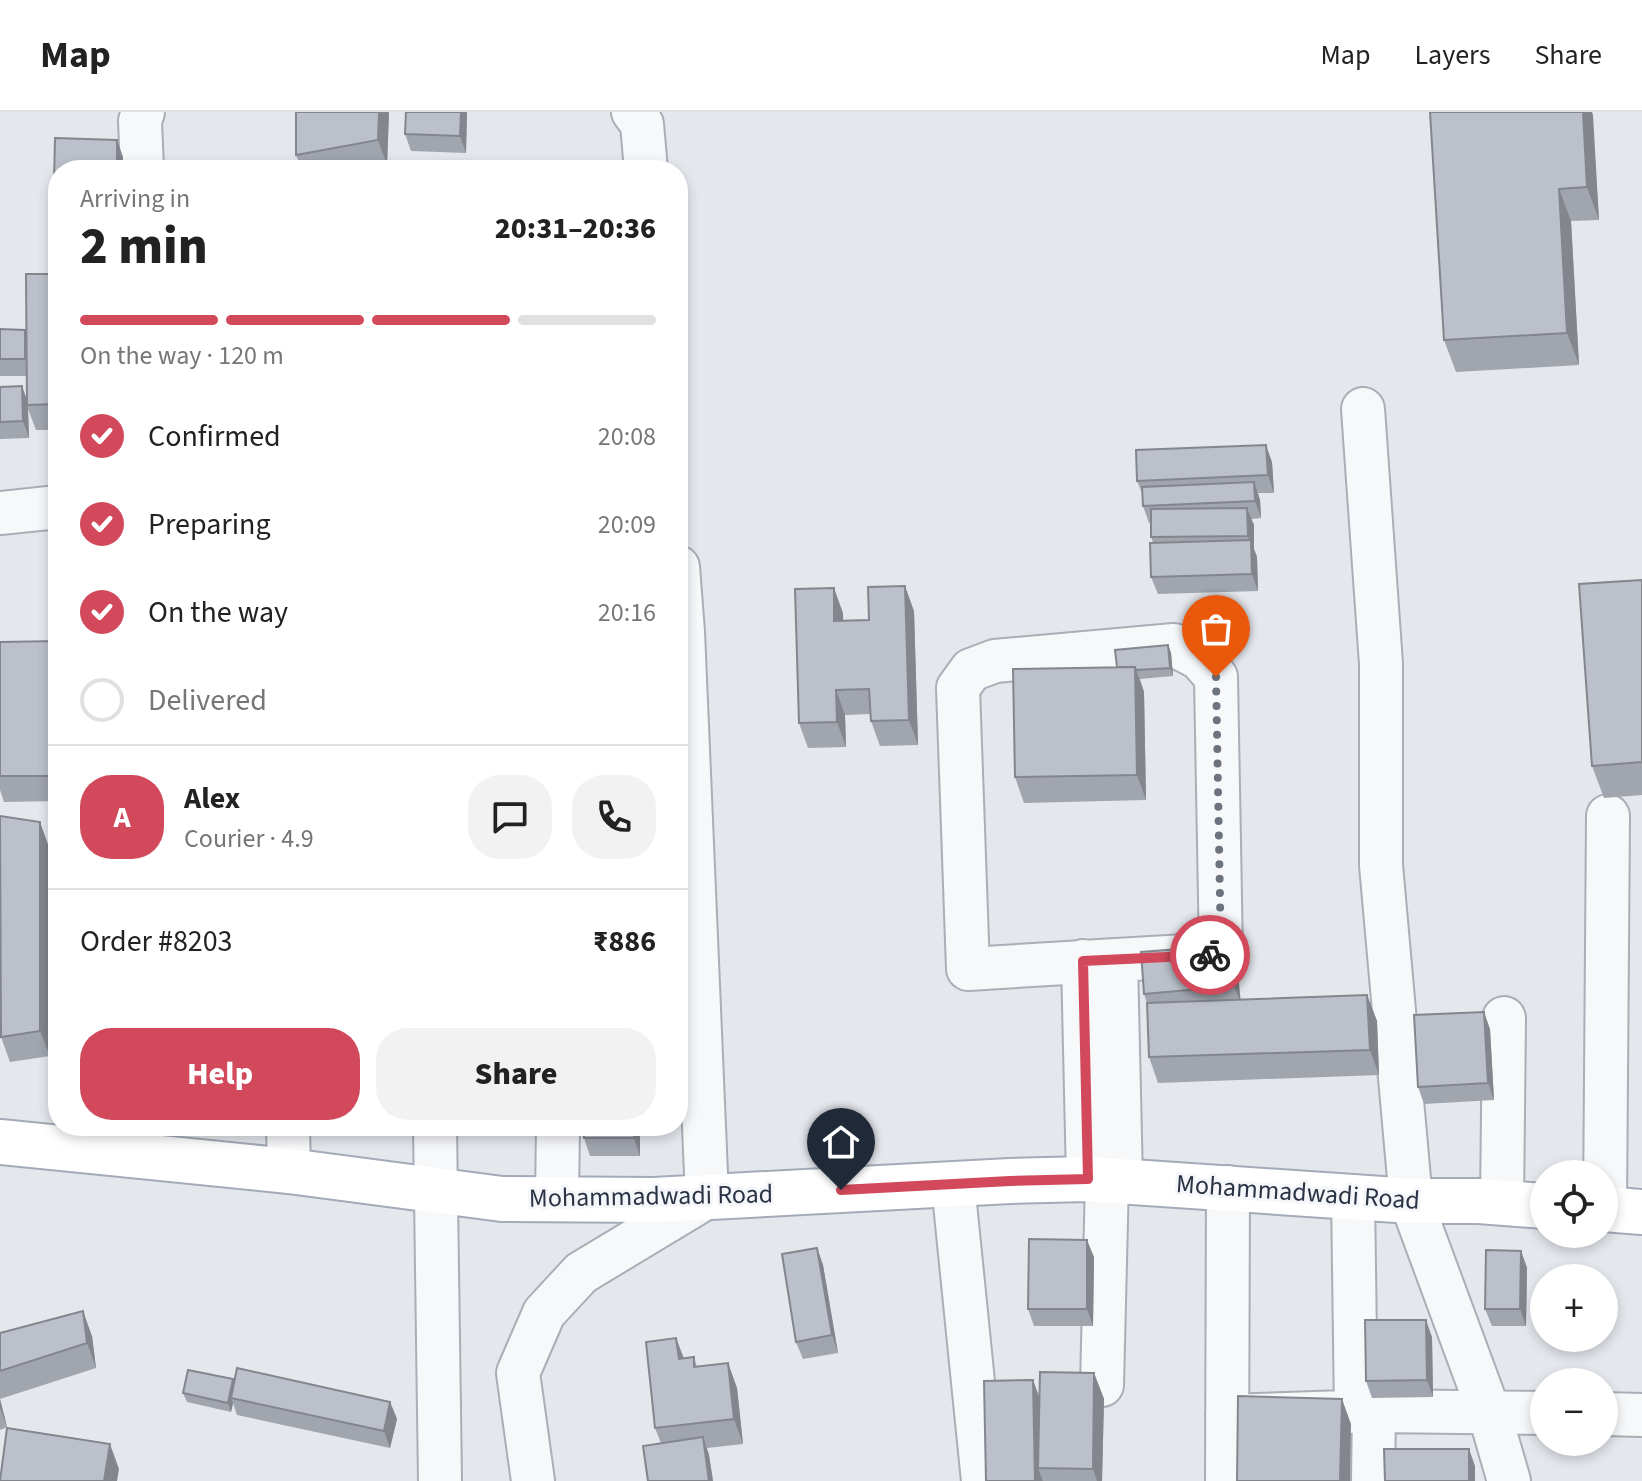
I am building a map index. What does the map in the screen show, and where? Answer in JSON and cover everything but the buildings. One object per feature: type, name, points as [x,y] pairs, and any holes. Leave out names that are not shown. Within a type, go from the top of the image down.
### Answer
[{"type":"main road","name":"Mohammadwadi Road","points":[[0,1142],[107,1140],[289,1171],[502,1199],[654,1200],[953,1184],[1105,1180],[1411,1201],[1523,1204]]},
{"type":"street","points":[[142,160],[140,121],[143,112]]},
{"type":"street","points":[[633,112],[642,124],[645,160]]},
{"type":"street","points":[[1363,409],[1381,664],[1381,865],[1411,1201],[1489,1412],[1509,1481]]},
{"type":"street","points":[[0,513],[48,508]]},
{"type":"street","points":[[1174,645],[1199,658],[1216,677],[1221,954],[1100,960],[968,969],[958,688],[971,670],[995,661],[1174,645]]},
{"type":"street","points":[[533,1481],[518,1373],[544,1313],[581,1273],[707,1197],[688,750]]},
{"type":"street","points":[[1608,816],[1616,1160]]},
{"type":"street","points":[[1100,960],[1105,1180],[1102,1385]]},
{"type":"street","points":[[1504,1018],[1523,1204]]},
{"type":"street","points":[[288,1136],[289,1171]]},
{"type":"street","points":[[435,1136],[440,1481]]},
{"type":"street","points":[[557,1199],[558,1136]]},
{"type":"street","points":[[953,1184],[983,1481]]},
{"type":"street","points":[[1227,1481],[1228,1187]]},
{"type":"street","points":[[1353,1196],[1365,1411],[1373,1481]]},
{"type":"street","points":[[1227,1416],[1365,1411],[1530,1413]]},
{"type":"street","points":[[1618,1414],[1642,1415]]},
{"type":"way so far","points":[[1210,955],[1221,954],[1216,677]]},
{"type":"route","points":[[841,1190],[1088,1179],[1083,961],[1210,955]]}]
